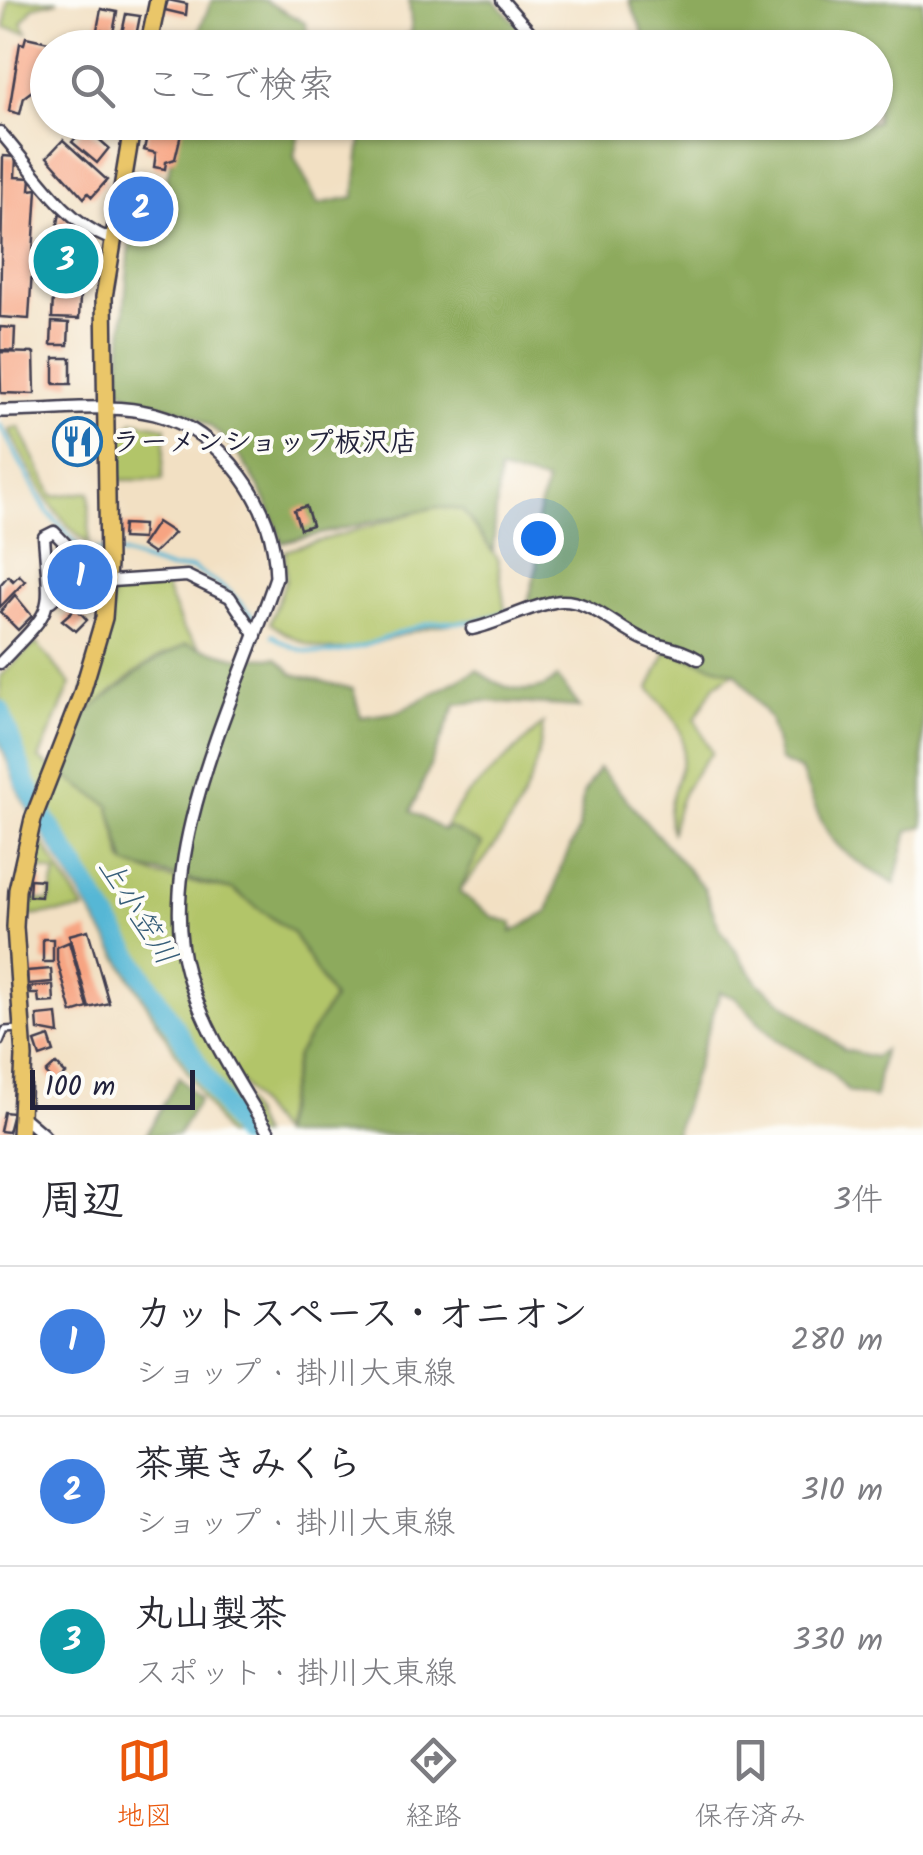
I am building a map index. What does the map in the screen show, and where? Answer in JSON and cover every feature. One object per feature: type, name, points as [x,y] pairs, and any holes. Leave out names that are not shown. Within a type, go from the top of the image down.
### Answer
[{"type":"main road","points":[[152,30],[158,0]]},
{"type":"main road","points":[[22,1127],[23,1029],[8,916],[33,819],[81,696],[104,618],[108,539],[104,297],[110,239],[129,140]]},
{"type":"street","points":[[502,0],[528,30]]},
{"type":"street","points":[[0,132],[53,195],[91,231],[110,239]]},
{"type":"street","points":[[2,412],[159,413],[183,421],[222,452],[266,519],[276,548],[276,576],[184,842],[177,912],[195,999],[270,1135]]},
{"type":"street","points":[[50,602],[44,537],[54,532],[81,560],[107,572],[187,576],[230,597],[256,636]]},
{"type":"street","points":[[0,663],[37,625],[50,602],[107,572]]},
{"type":"street","points":[[472,629],[506,622],[557,600],[605,615],[645,641],[682,648],[698,659]]},
{"type":"street","points":[[0,887],[17,890]]},
{"type":"street","points":[[22,1127],[44,1135]]},
{"type":"lane","points":[[0,1042],[5,1030],[23,1029]]},
{"type":"green space","points":[[8,0],[57,1],[33,7],[22,23],[27,32],[5,28]]},
{"type":"green space","points":[[212,0],[264,0],[305,23],[307,30],[199,30]]},
{"type":"green space","points":[[409,0],[494,0],[522,30],[412,30]]},
{"type":"green space","points":[[629,0],[923,0],[923,826],[908,831],[895,884],[856,861],[833,840],[801,771],[780,761],[770,719],[736,673],[666,651],[605,615],[557,600],[525,613],[537,567],[534,532],[546,482],[499,471],[493,552],[462,510],[436,507],[282,543],[260,490],[226,440],[187,412],[145,402],[118,386],[130,242],[153,232],[177,140],[297,140],[294,156],[318,204],[354,197],[361,140],[893,140],[893,30],[642,30]]},
{"type":"green space","points":[[134,421],[166,427],[162,480],[117,480],[117,436]]},
{"type":"green space","points":[[19,427],[53,496],[90,492],[89,544],[64,521],[43,492],[9,430]]},
{"type":"green space","points":[[435,507],[462,510],[498,559],[505,611],[341,650],[309,645],[270,623],[286,579],[285,551]]},
{"type":"green space","points":[[164,583],[183,629],[201,648],[184,648],[151,662],[76,721],[113,589]]},
{"type":"green space","points":[[36,643],[71,684],[39,759],[109,805],[123,861],[157,876],[233,890],[293,933],[333,999],[297,1055],[279,1133],[228,1065],[261,1135],[226,1135],[21,797],[0,742],[0,676]]},
{"type":"green space","points":[[186,644],[235,657],[277,658],[293,674],[353,689],[361,717],[398,712],[477,670],[506,686],[527,690],[538,689],[557,677],[580,707],[486,701],[456,704],[411,811],[444,831],[448,827],[482,844],[459,892],[493,917],[513,923],[512,932],[548,912],[561,867],[579,829],[583,794],[599,768],[704,888],[719,927],[759,984],[845,1050],[875,1057],[883,1050],[875,1098],[849,1092],[829,1071],[774,1038],[736,998],[720,992],[675,1135],[280,1135],[297,1055],[333,999],[293,933],[233,890],[126,865],[109,805],[61,774],[76,721],[146,666]]},
{"type":"green space","points":[[667,651],[735,672],[715,685],[695,719],[712,753],[685,790],[672,832],[669,807],[682,759],[681,733],[649,688]]},
{"type":"green space","points":[[543,724],[525,794],[489,854],[459,892],[444,828],[464,798]]},
{"type":"green space","points":[[36,832],[84,910],[27,916],[26,898],[49,902],[56,873],[28,865]]},
{"type":"green space","points":[[179,1077],[199,1100],[178,1135],[146,1135]]},
{"type":"building","points":[[168,0],[187,4],[186,15],[165,10]]},
{"type":"building","points":[[101,9],[117,12],[114,30],[97,30]]},
{"type":"building","points":[[126,14],[140,16],[137,30],[123,30]]},
{"type":"building","points":[[26,37],[30,38],[30,92],[24,97],[20,114],[9,111],[20,43],[24,44]]},
{"type":"building","points":[[63,140],[107,180],[92,197],[88,193],[84,198],[47,157]]},
{"type":"building","points":[[100,140],[109,148],[97,163],[72,142]]},
{"type":"building","points":[[146,140],[180,140],[175,159],[166,162],[165,169],[154,167],[156,153],[144,150]]},
{"type":"building","points":[[3,156],[16,157],[15,177],[31,178],[30,190],[37,189],[29,319],[0,317]]},
{"type":"building","points":[[139,190],[154,194],[151,203],[159,205],[155,219],[146,217],[144,225],[136,222],[138,216],[124,212],[128,196],[137,198]]},
{"type":"building","points":[[60,212],[69,220],[82,230],[57,230]]},
{"type":"building","points":[[53,232],[81,232],[80,293],[50,291]]},
{"type":"building","points":[[53,295],[80,297],[79,319],[52,318]]},
{"type":"building","points":[[52,322],[69,323],[68,345],[51,345]]},
{"type":"building","points":[[0,327],[15,328],[14,351],[0,350]]},
{"type":"building","points":[[0,352],[34,353],[35,394],[1,393]]},
{"type":"building","points":[[54,358],[71,358],[71,384],[54,384]]},
{"type":"building","name":"ラーメンショップ板沢店","points":[[70,434],[86,434],[85,448],[69,448]]},
{"type":"building","points":[[306,506],[312,525],[300,529],[294,510]]},
{"type":"building","points":[[157,522],[174,533],[153,554],[141,546]]},
{"type":"building","points":[[123,524],[143,525],[142,539],[122,538]]},
{"type":"building","points":[[90,570],[92,579],[73,585],[70,577]]},
{"type":"building","points":[[19,575],[25,581],[0,607],[0,585],[8,576],[13,581]]},
{"type":"building","points":[[15,595],[32,616],[18,630],[0,612]]},
{"type":"building","points":[[76,608],[87,620],[76,631],[62,620]]},
{"type":"building","points":[[30,879],[42,880],[41,897],[29,896]]},
{"type":"building","points":[[88,930],[109,1003],[89,1008],[69,935]]},
{"type":"building","points":[[43,939],[53,939],[53,962],[43,962]]},
{"type":"building","points":[[69,942],[88,1008],[72,1013],[57,960],[57,947]]},
{"type":"building","points":[[51,969],[52,982],[28,984],[27,971]]},
{"type":"building","points":[[53,985],[54,1002],[39,1003],[38,994],[31,994],[30,987]]},
{"type":"building","points":[[57,1014],[59,1034],[38,1030],[37,1016]]},
{"type":"building","points":[[49,1037],[54,1052],[40,1057],[35,1042]]},
{"type":"building","points":[[56,1064],[66,1074],[55,1083],[46,1073]]},
{"type":"building","points":[[4,1112],[13,1113],[8,1132],[0,1131]]},
{"type":"waterway","points":[[0,425],[47,511],[82,550],[105,551]]},
{"type":"waterway","points":[[114,551],[170,569],[193,568],[230,592],[253,617]]},
{"type":"waterway","points":[[272,635],[292,647],[331,653],[428,624],[475,621],[513,610]]},
{"type":"waterway","name":"上小笠川","points":[[0,710],[26,783],[46,820],[242,1135]]},
{"type":"place","name":"茶菓きみくら","points":[[141,209]]},
{"type":"place","name":"丸山製茶","points":[[66,261]]},
{"type":"place","name":"ラーメンショップ板沢店","points":[[77,441]]},
{"type":"place","name":"カットスペース・オニオン","points":[[80,577]]}]
